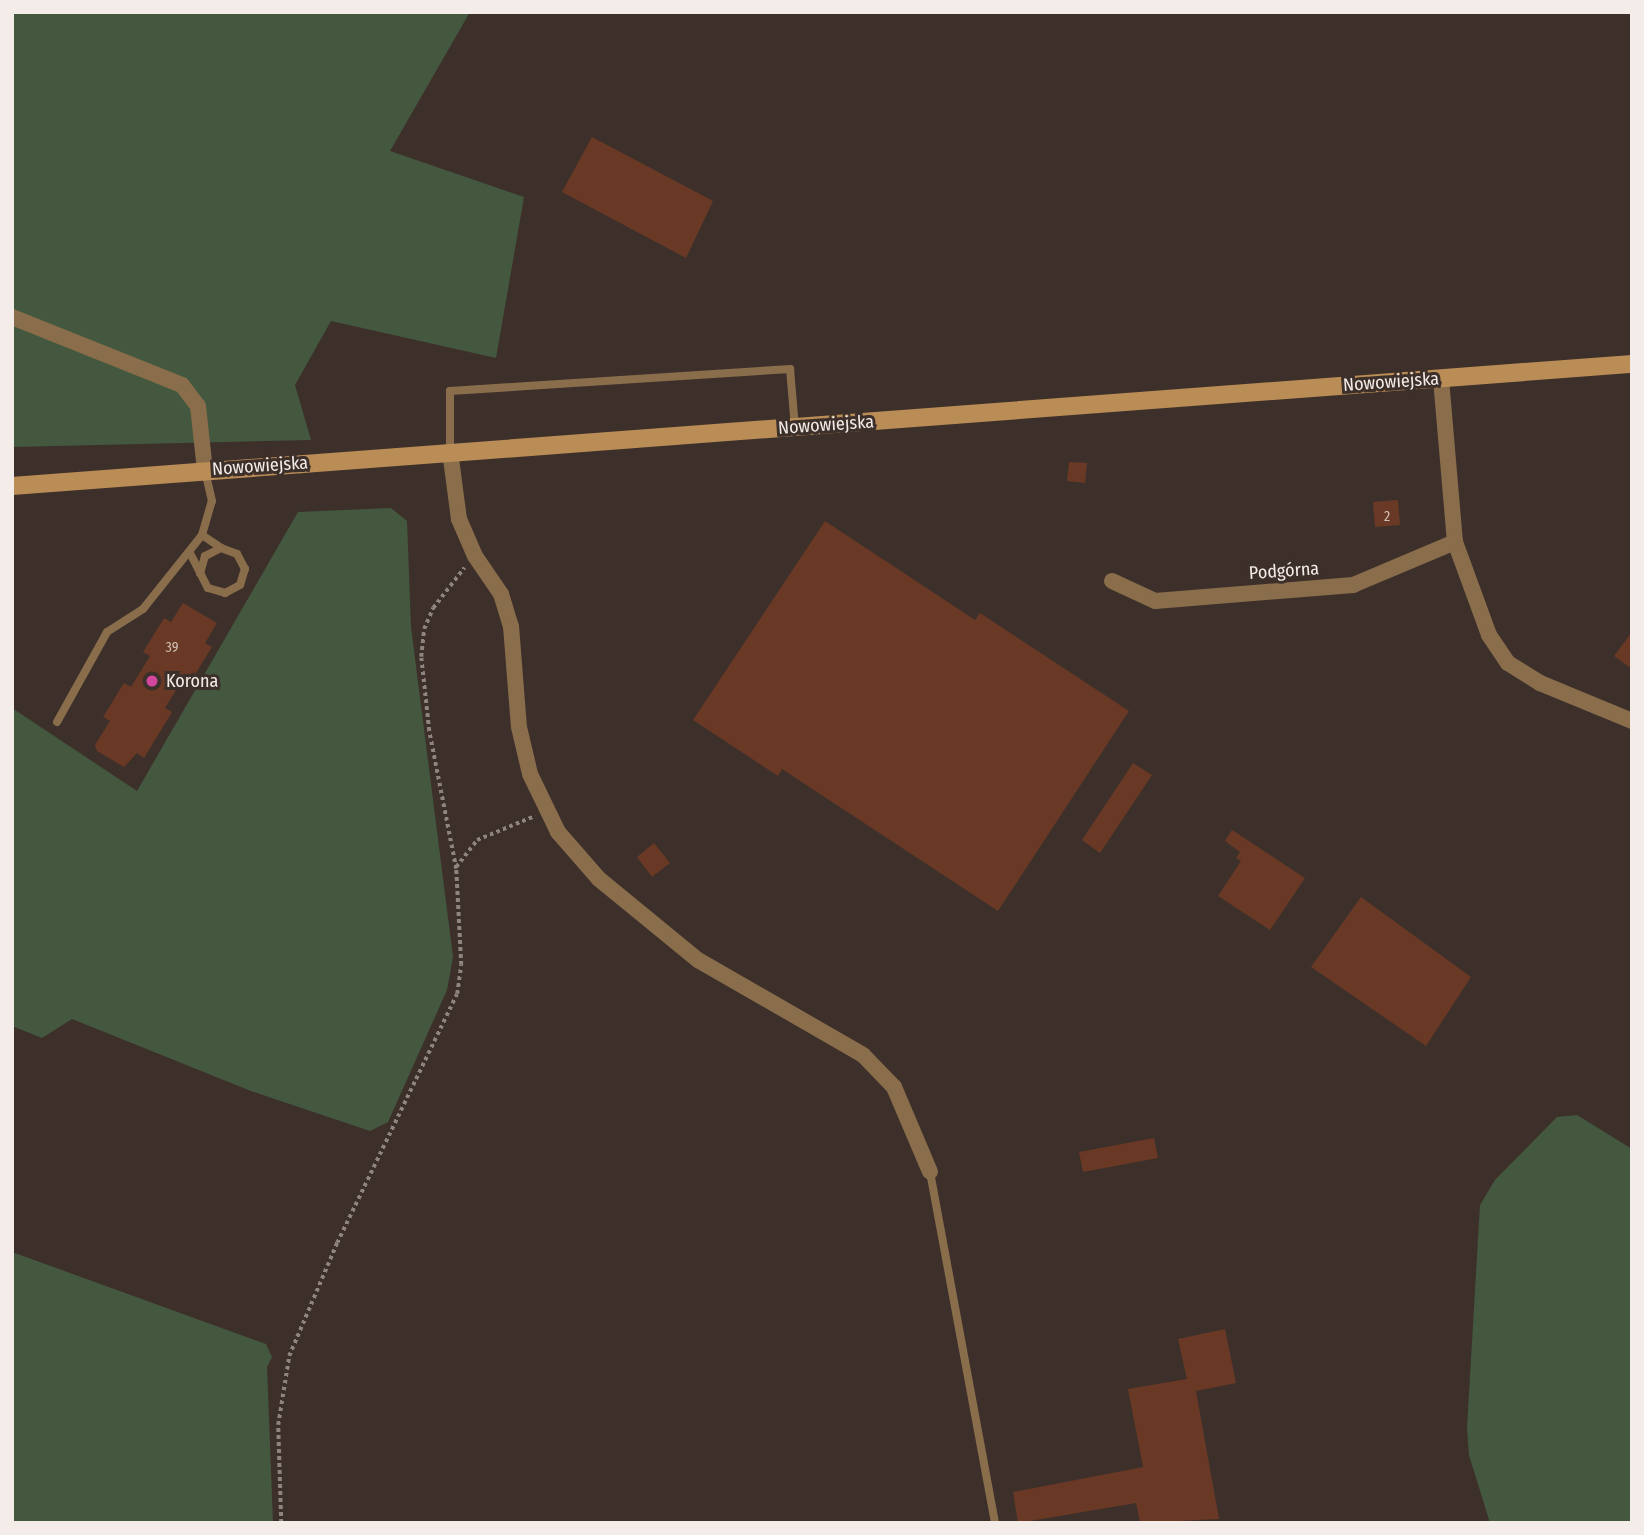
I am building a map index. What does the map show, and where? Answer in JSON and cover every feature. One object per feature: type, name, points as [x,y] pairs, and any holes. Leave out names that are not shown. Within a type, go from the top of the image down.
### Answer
[{"type":"main road","name":"Nowowiejska","points":[[16,485],[1632,364]]},
{"type":"street","points":[[12,317],[182,385],[198,406],[205,470]]},
{"type":"street","points":[[1441,379],[1455,542],[1489,635],[1508,663],[1540,683],[1632,720]]},
{"type":"street","points":[[450,451],[459,519],[475,556],[501,594],[511,626],[519,727],[530,774],[558,832],[599,879],[698,960],[863,1055],[894,1087],[930,1172]]},
{"type":"street","name":"Podgórna","points":[[1112,581],[1155,601],[1353,586],[1455,542]]},
{"type":"lane","points":[[450,451],[450,391],[790,369],[795,427]]},
{"type":"lane","points":[[57,722],[107,632],[143,609],[202,535],[212,501],[205,470]]},
{"type":"lane","points":[[190,553],[208,588],[225,593],[240,585],[245,569],[237,554],[220,548],[202,535]]},
{"type":"lane","points":[[200,573],[205,556],[220,548]]},
{"type":"lane","points":[[930,1172],[995,1523]]},
{"type":"path","points":[[281,1523],[281,1387],[302,1322],[337,1243],[457,994],[461,965],[456,869],[429,731],[421,657],[424,629],[433,608],[475,556]]},
{"type":"path","points":[[456,869],[477,840],[548,813]]},
{"type":"green space","points":[[12,12],[470,12],[390,151],[524,197],[496,358],[331,321],[295,385],[311,440],[12,447]]},
{"type":"green space","points":[[391,508],[407,521],[411,627],[453,957],[447,990],[388,1122],[370,1131],[251,1091],[72,1019],[42,1038],[12,1026],[12,708],[137,791],[298,512]]},
{"type":"green space","points":[[1577,1115],[1632,1149],[1632,1523],[1490,1523],[1469,1455],[1467,1428],[1480,1205],[1495,1180],[1557,1117]]},
{"type":"green space","points":[[12,1252],[266,1344],[272,1357],[267,1367],[273,1523],[12,1523]]},
{"type":"building","points":[[592,137],[713,201],[686,258],[562,192]]},
{"type":"building","points":[[1069,462],[1087,463],[1085,483],[1067,481]]},
{"type":"building","points":[[1398,500],[1400,525],[1375,527],[1373,502]]},
{"type":"building","points":[[825,521],[975,620],[980,613],[1129,711],[998,911],[782,769],[778,776],[693,720]]},
{"type":"building","points":[[183,603],[217,623],[205,643],[212,647],[191,681],[184,677],[165,708],[172,712],[144,758],[137,753],[124,767],[97,751],[95,745],[110,721],[103,717],[124,683],[131,687],[150,656],[143,652],[164,618],[171,622]]},
{"type":"building","points":[[1632,632],[1632,669],[1614,656]]},
{"type":"building","points":[[1133,763],[1152,775],[1100,853],[1082,840]]},
{"type":"building","points":[[1232,830],[1305,878],[1270,930],[1218,896],[1241,861],[1236,858],[1240,852],[1225,841]]},
{"type":"building","points":[[654,843],[670,863],[652,877],[637,857]]},
{"type":"building","points":[[1361,897],[1471,977],[1426,1046],[1311,967]]},
{"type":"building","points":[[1154,1138],[1158,1158],[1083,1172],[1079,1152]]},
{"type":"building","points":[[1225,1329],[1236,1383],[1196,1391],[1219,1519],[1140,1523],[1136,1503],[1018,1523],[1013,1492],[1143,1467],[1128,1389],[1187,1379],[1178,1339]]},
{"type":"place","name":"Korona","points":[[152,681]]}]
